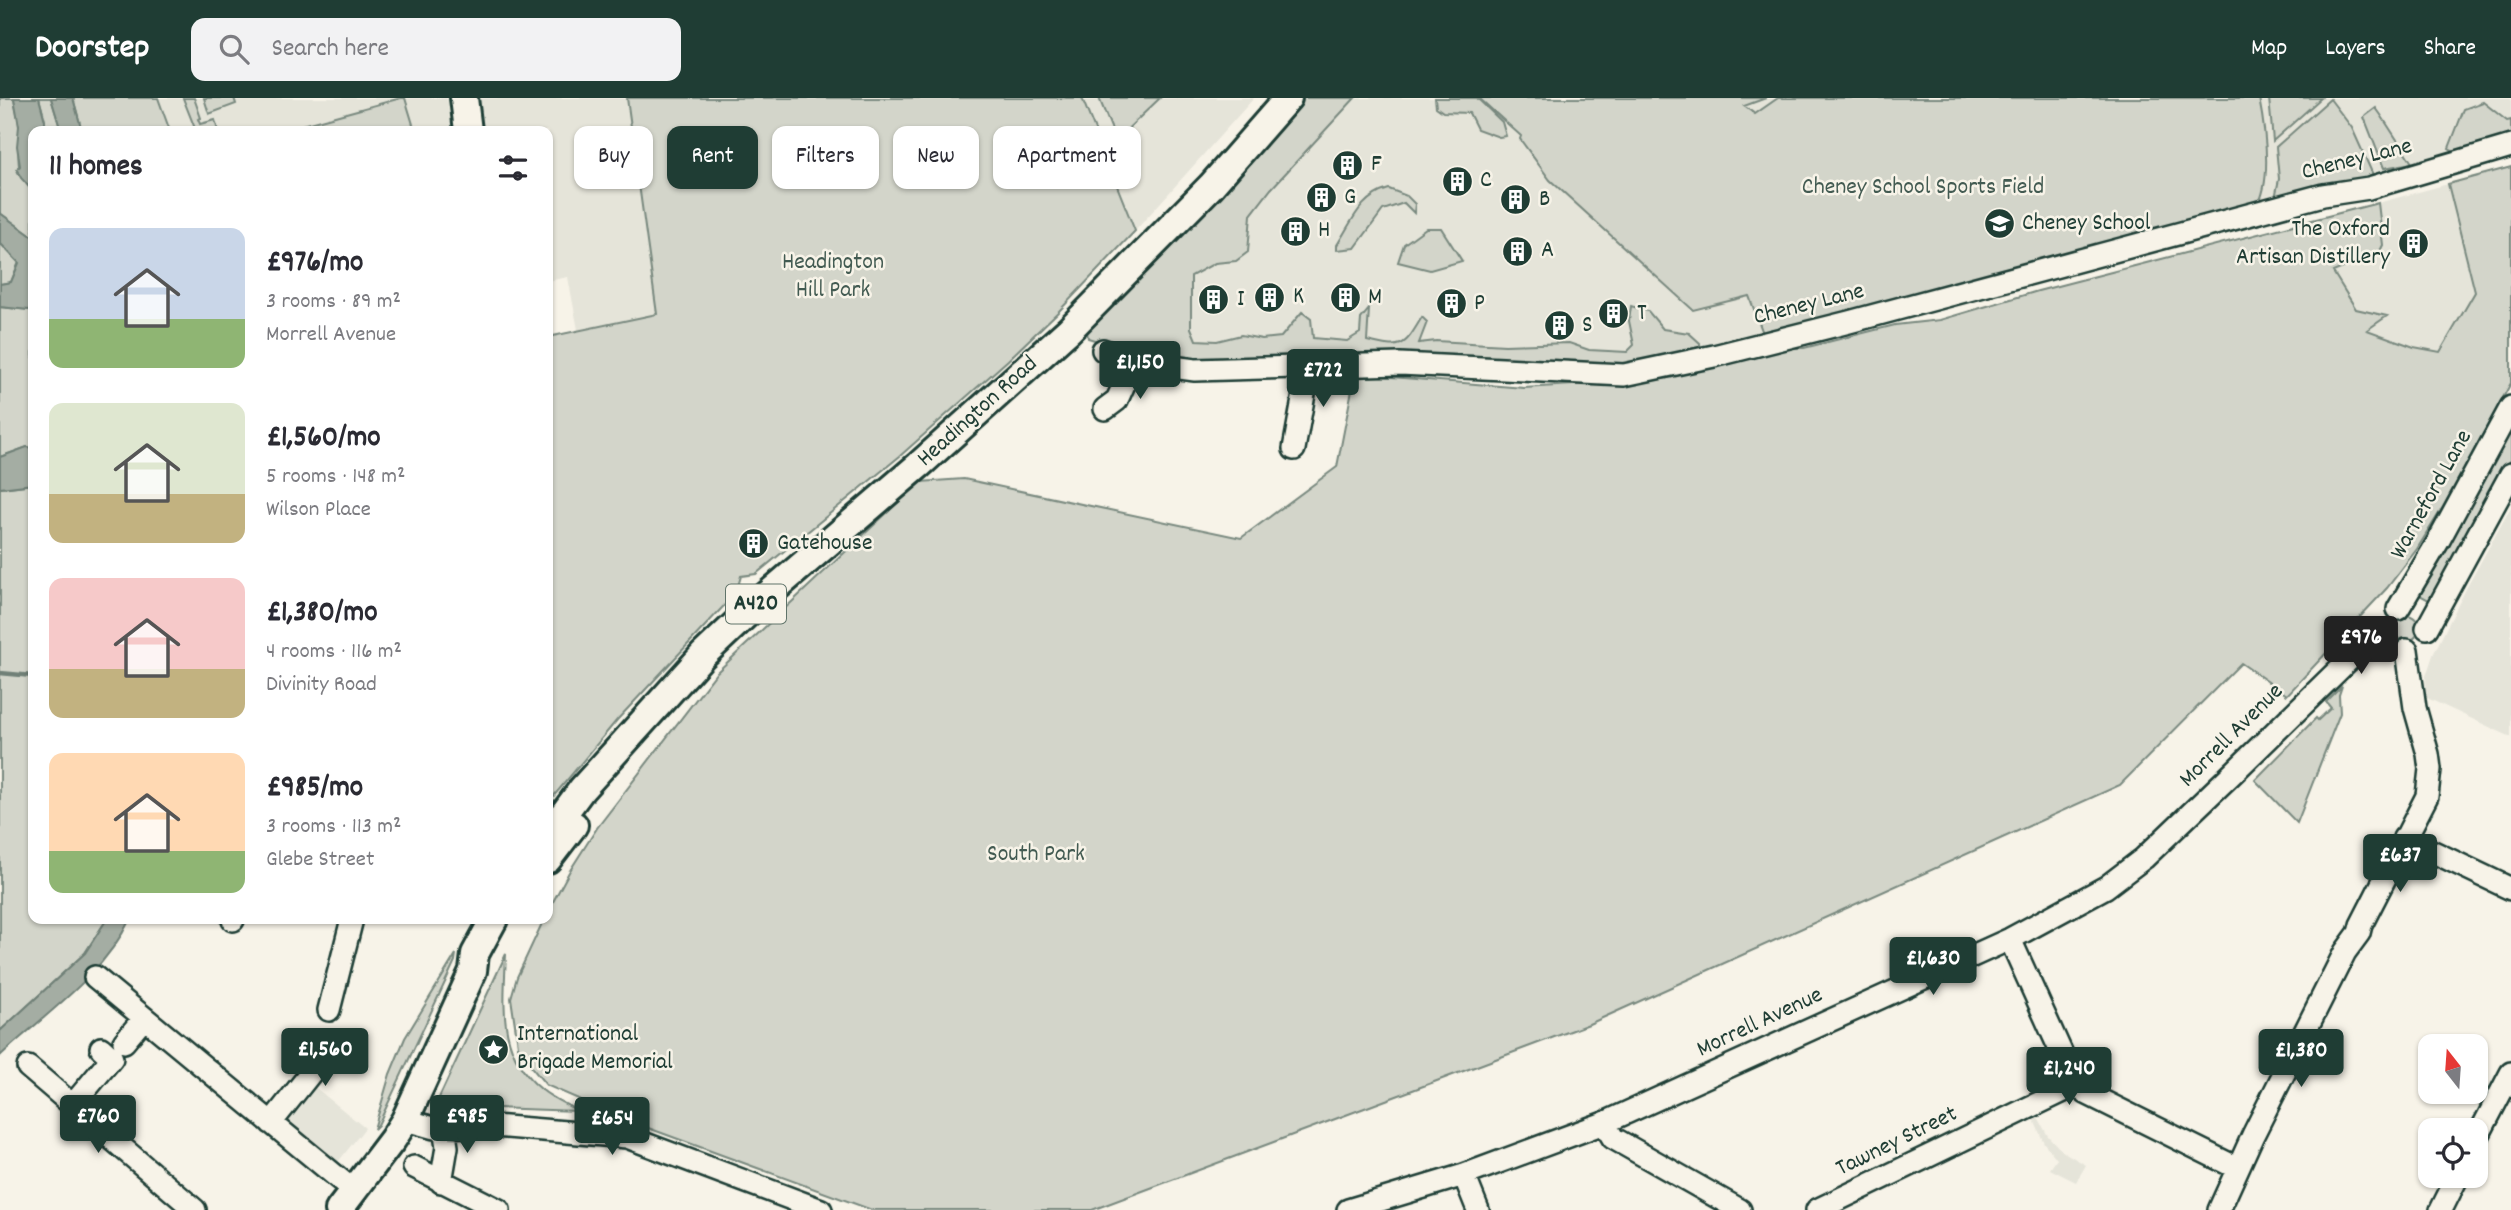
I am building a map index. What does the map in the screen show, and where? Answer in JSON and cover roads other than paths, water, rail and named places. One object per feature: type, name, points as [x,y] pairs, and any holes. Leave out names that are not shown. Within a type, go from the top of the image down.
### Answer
[{"type":"main road","points":[[464,98],[467,126]]},
{"type":"main road","name":"Headington Road","points":[[553,828],[582,789],[703,655],[758,603],[919,466],[1069,330],[1211,186],[1288,98]]},
{"type":"main road","name":"Headington Road","points":[[553,852],[604,785],[652,711]]},
{"type":"main road","points":[[346,1201],[405,1120],[473,971],[475,954],[491,924]]},
{"type":"main road","points":[[473,971],[488,962],[508,924]]},
{"type":"street","name":"Cheney Lane","points":[[1103,351],[1134,362],[1195,370],[1399,364],[1624,375],[1701,359],[1861,319],[2323,195],[2369,188],[2511,146]]},
{"type":"street","points":[[1104,409],[1117,400],[1134,362]]},
{"type":"street","points":[[1294,449],[1304,394],[1302,366]]},
{"type":"street","name":"Warneford Lane","points":[[2398,609],[2511,407]]},
{"type":"street","points":[[2427,628],[2418,611],[2408,607],[2398,609],[2386,620],[2385,635],[2396,648],[2407,650],[2421,643],[2511,474]]},
{"type":"street","name":"Morrell Avenue","points":[[1348,1210],[1464,1175],[1604,1123],[2010,939],[2106,887],[2144,858],[2361,648],[2385,635]]},
{"type":"street","points":[[2219,1210],[2237,1168],[2345,951],[2359,933],[2427,796],[2430,769],[2428,754],[2415,708],[2407,650]]},
{"type":"street","points":[[2404,838],[2511,889]]},
{"type":"street","points":[[329,1010],[351,924]]},
{"type":"street","points":[[2010,939],[2077,1085],[2086,1093],[2237,1168]]},
{"type":"street","points":[[95,977],[271,1123],[346,1201]]},
{"type":"street","points":[[124,1042],[145,1018]]},
{"type":"street","points":[[72,1105],[112,1058],[101,1048]]},
{"type":"street","points":[[271,1123],[318,1064],[306,1055]]},
{"type":"street","points":[[28,1067],[195,1210]]},
{"type":"street","points":[[2487,1118],[2511,1073]]},
{"type":"street","name":"Tawney Street","points":[[1816,1210],[2077,1085]]},
{"type":"street","points":[[405,1120],[427,1127],[481,1125],[627,1137],[821,1210]]},
{"type":"street","points":[[1604,1123],[1613,1138],[1741,1210]]},
{"type":"street","points":[[441,1182],[447,1147],[444,1127]]},
{"type":"street","points":[[414,1167],[499,1210]]},
{"type":"street","points":[[1464,1175],[1478,1210]]},
{"type":"street","points":[[2441,1210],[2452,1188]]},
{"type":"waterway","points":[[0,673],[28,676]]},
{"type":"place","name":"F","points":[[1348,165]]},
{"type":"place","name":"C","points":[[1457,181]]},
{"type":"place","name":"G","points":[[1321,198]]},
{"type":"place","name":"B","points":[[1516,200]]},
{"type":"place","name":"Cheney School","points":[[1999,224]]},
{"type":"place","name":"H","points":[[1295,231]]},
{"type":"place","name":"The Oxford Artisan Distillery","points":[[2413,244]]},
{"type":"place","name":"A","points":[[1518,251]]},
{"type":"place","name":"K","points":[[1270,297]]},
{"type":"place","name":"M","points":[[1345,298]]},
{"type":"place","name":"I","points":[[1214,300]]},
{"type":"place","name":"P","points":[[1451,304]]},
{"type":"place","name":"T","points":[[1614,314]]},
{"type":"place","name":"S","points":[[1559,326]]},
{"type":"place","name":"Gatehouse","points":[[754,544]]},
{"type":"place","name":"International Brigade Memorial","points":[[494,1049]]},
{"type":"park label","name":"Cheney School Sports Field","points":[[1923,188]]},
{"type":"park label","name":"Headington Hill Park","points":[[833,277]]},
{"type":"park label","name":"South Park","points":[[1036,855]]}]
